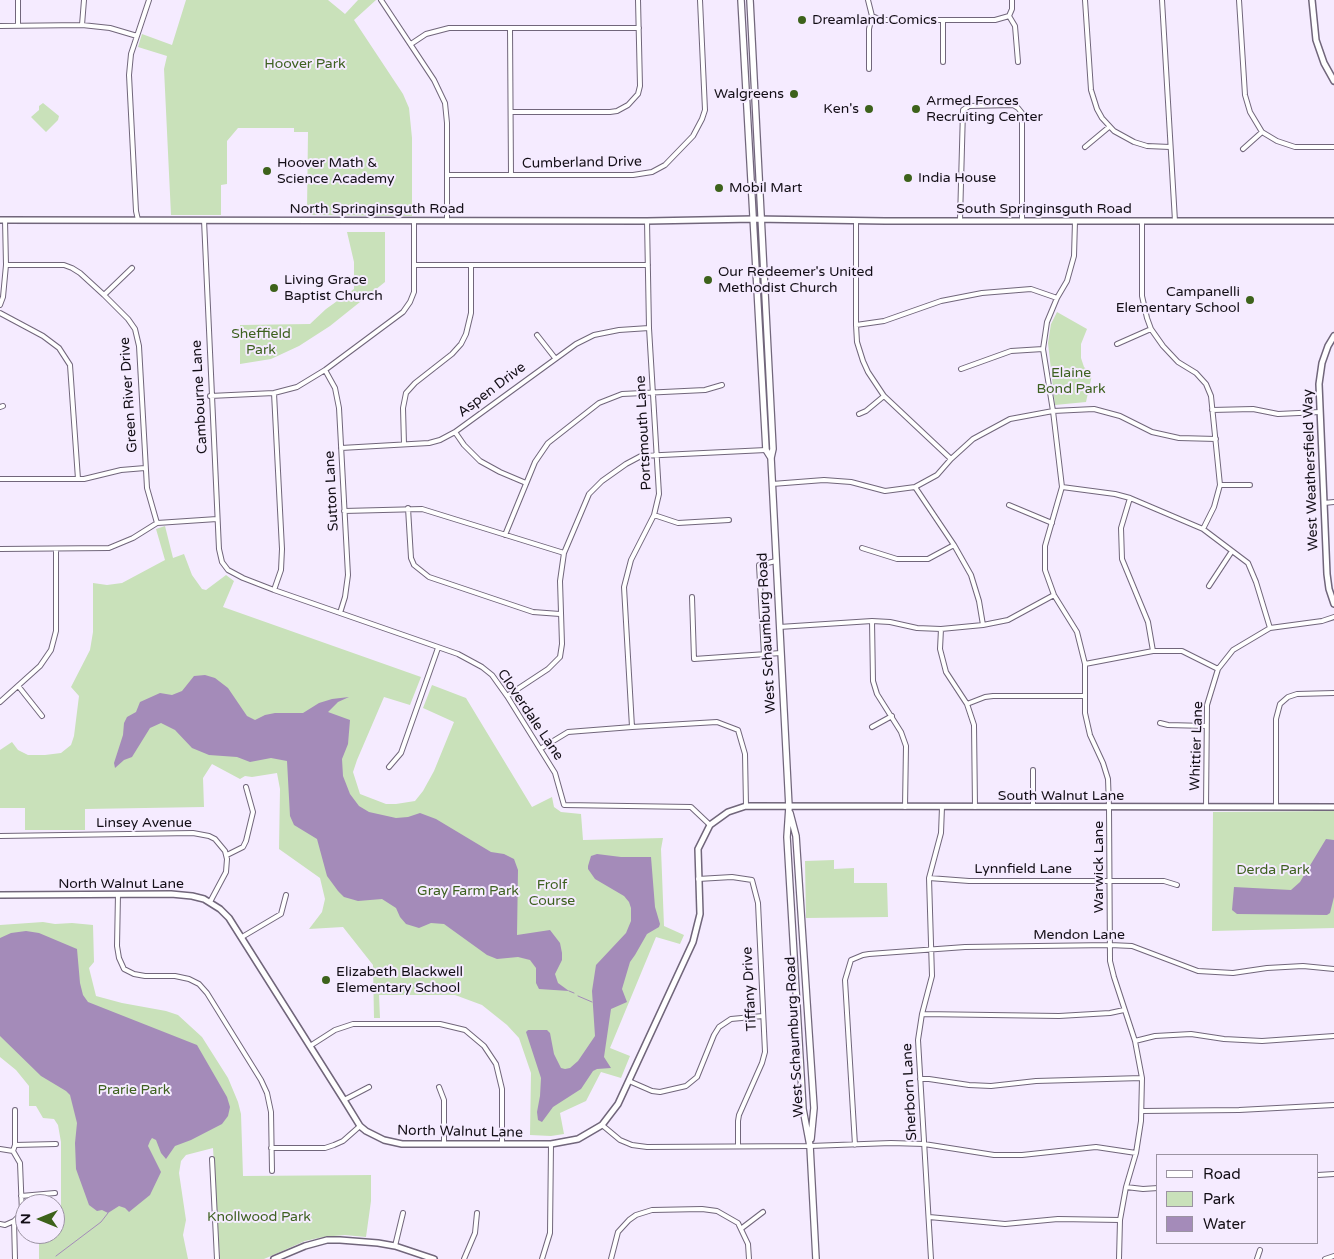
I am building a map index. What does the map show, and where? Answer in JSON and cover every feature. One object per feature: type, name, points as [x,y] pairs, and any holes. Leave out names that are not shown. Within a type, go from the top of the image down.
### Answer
[{"type":"main road","name":"West Schaumburg Road","points":[[741,0],[766,450],[771,458]]},
{"type":"main road","name":"West Schaumburg Road","points":[[750,0],[789,807],[787,837],[803,1109],[810,1146],[816,1259]]},
{"type":"main road","name":"West Schaumburg Road","points":[[789,807],[796,836],[814,1108],[810,1146]]},
{"type":"street","points":[[18,0],[18,26]]},
{"type":"street","points":[[82,25],[84,0]]},
{"type":"street","points":[[138,220],[129,75],[131,54],[149,0]]},
{"type":"street","points":[[381,0],[439,88],[444,104],[447,123],[447,221]]},
{"type":"street","points":[[511,112],[610,112],[622,109],[633,100],[640,86],[641,78],[638,0]]},
{"type":"street","name":"Cumberland Drive","points":[[447,175],[633,175],[652,172],[672,160],[693,136],[702,119],[706,99],[700,0]]},
{"type":"street","points":[[868,0],[872,16],[869,29],[870,69]]},
{"type":"street","points":[[1009,16],[1012,9],[1012,0]]},
{"type":"street","points":[[1085,0],[1091,90],[1097,109],[1109,127],[1123,137],[1146,146],[1170,147]]},
{"type":"street","points":[[1162,0],[1175,221]]},
{"type":"street","points":[[1238,0],[1245,95],[1250,112],[1262,132],[1277,141],[1295,147],[1334,147]]},
{"type":"street","points":[[1312,0],[1316,40],[1324,63],[1334,81]]},
{"type":"street","points":[[872,16],[882,20],[995,20],[1009,16]]},
{"type":"street","points":[[1009,16],[1015,26],[1018,62]]},
{"type":"street","points":[[943,20],[943,62]]},
{"type":"street","points":[[0,26],[82,25],[110,28],[137,36]]},
{"type":"street","points":[[510,28],[511,176]]},
{"type":"street","points":[[411,44],[426,34],[441,29],[639,28]]},
{"type":"street","points":[[960,220],[963,110],[968,106],[1013,105],[1022,113],[1022,221]]},
{"type":"street","points":[[1085,147],[1109,127]]},
{"type":"street","points":[[1243,149],[1262,132]]},
{"type":"street","name":"South Springinsguth Road","points":[[754,219],[856,221],[1334,221]]},
{"type":"street","name":"North Springinsguth Road","points":[[2,220],[447,221],[754,219]]},
{"type":"street","points":[[0,305],[3,297],[6,265],[2,220]]},
{"type":"street","name":"Cambourne Lane","points":[[204,220],[210,396],[219,553],[222,562],[228,570]]},
{"type":"street","name":"Portsmouth Lane","points":[[632,726],[624,587],[631,560],[654,515],[659,494],[650,328],[647,220]]},
{"type":"street","points":[[1142,220],[1142,296],[1151,329],[1158,341],[1172,356],[1196,373],[1206,384],[1211,396],[1220,485],[1214,507],[1203,529]]},
{"type":"street","points":[[210,396],[274,393],[297,387],[325,370],[406,309],[414,292],[414,221]]},
{"type":"street","points":[[856,221],[856,325],[857,342],[863,361],[884,396],[951,459]]},
{"type":"street","name":"Warwick Lane","points":[[1075,221],[1074,256],[1067,281],[1057,298],[1047,322],[1043,349],[1062,487],[1045,546],[1044,570],[1054,595],[1078,632],[1085,664],[1085,713],[1090,735],[1108,779],[1110,807],[1110,961],[1135,1041],[1142,1078],[1142,1111],[1136,1153],[1126,1187],[1120,1220],[1119,1259]]},
{"type":"street","name":"Green River Drive","points":[[6,265],[64,265],[80,273],[128,319],[138,337],[145,468],[148,495],[157,523]]},
{"type":"street","points":[[414,265],[648,265]]},
{"type":"street","points":[[404,444],[403,408],[406,394],[415,382],[452,354],[461,344],[466,334],[471,313],[471,266]]},
{"type":"street","points":[[104,295],[132,268]]},
{"type":"street","points":[[856,325],[884,322],[941,301],[982,293],[1032,289],[1057,298]]},
{"type":"street","points":[[0,313],[43,336],[59,348],[70,365],[78,479]]},
{"type":"street","name":"Aspen Drive","points":[[341,448],[434,442],[455,432],[576,344],[594,335],[619,330],[650,328]]},
{"type":"street","points":[[1117,344],[1151,329]]},
{"type":"street","points":[[537,335],[555,358]]},
{"type":"street","name":"West Weathersfield Way","points":[[1334,336],[1324,355],[1319,384],[1327,574],[1334,604]]},
{"type":"street","points":[[961,369],[1011,351],[1043,349]]},
{"type":"street","name":"Sutton Lane","points":[[325,370],[334,384],[338,396],[347,584],[340,613]]},
{"type":"street","points":[[505,535],[534,462],[548,443],[599,403],[622,394],[705,390],[722,384]]},
{"type":"street","points":[[274,393],[282,549],[281,570],[274,590]]},
{"type":"street","points":[[859,414],[866,411],[884,396]]},
{"type":"street","points":[[772,484],[824,480],[851,482],[884,491],[914,487],[937,475],[973,439],[1010,419],[1053,411],[1094,409],[1120,416],[1152,432],[1179,438],[1216,439]]},
{"type":"street","points":[[1212,410],[1254,409],[1278,414],[1320,412]]},
{"type":"street","points":[[455,432],[464,445],[480,460],[500,472],[526,483]]},
{"type":"street","points":[[507,696],[548,670],[560,657],[562,644],[560,581],[564,553],[589,494],[602,481],[641,456],[766,450]]},
{"type":"street","points":[[0,479],[78,479],[121,470],[145,468]]},
{"type":"street","points":[[1220,485],[1250,485]]},
{"type":"street","points":[[914,487],[954,544],[971,575],[979,601],[983,625]]},
{"type":"street","points":[[1062,487],[1115,494],[1130,498],[1203,529],[1248,563],[1270,628]]},
{"type":"street","points":[[1130,498],[1121,528],[1122,559],[1148,622],[1152,651]]},
{"type":"street","points":[[1324,503],[1334,502]]},
{"type":"street","points":[[1009,505],[1052,523]]},
{"type":"street","points":[[344,511],[408,508],[431,510],[564,553]]},
{"type":"street","points":[[408,508],[411,558],[414,565],[429,577],[533,612],[560,614]]},
{"type":"street","points":[[654,515],[678,522],[730,520]]},
{"type":"street","points":[[0,549],[108,548],[133,538],[157,523],[217,519]]},
{"type":"street","points":[[862,548],[897,558],[928,559],[954,544]]},
{"type":"street","points":[[0,702],[40,666],[51,650],[56,630],[56,549]]},
{"type":"street","points":[[1209,586],[1232,551]]},
{"type":"street","points":[[764,655],[759,565],[776,561]]},
{"type":"street","name":"Cloverdale Lane","points":[[228,570],[274,590],[464,656],[482,667],[492,675],[507,696],[555,773],[564,805],[691,807],[710,825]]},
{"type":"street","points":[[780,626],[872,621],[890,622],[917,628],[941,629],[983,625],[1008,620],[1054,595]]},
{"type":"street","points":[[692,597],[694,659],[781,653]]},
{"type":"street","name":"Whittier Lane","points":[[1206,807],[1207,704],[1218,669],[1233,650],[1270,628],[1322,621],[1334,617]]},
{"type":"street","points":[[872,621],[873,681],[877,694],[901,732],[906,746],[905,807]]},
{"type":"street","points":[[941,629],[940,650],[946,672],[967,704],[974,725],[976,807]]},
{"type":"street","points":[[389,767],[401,753],[438,648]]},
{"type":"street","points":[[1085,664],[1152,651],[1182,651],[1218,669]]},
{"type":"street","points":[[18,687],[42,716]]},
{"type":"street","points":[[1276,806],[1276,719],[1280,704],[1288,697],[1296,694],[1334,694]]},
{"type":"street","points":[[967,704],[993,696],[1084,696]]},
{"type":"street","points":[[872,728],[892,716]]},
{"type":"street","points":[[540,749],[568,732],[632,726],[717,722],[738,730],[745,754],[746,806]]},
{"type":"street","points":[[1160,723],[1206,726]]},
{"type":"street","points":[[1033,770],[1033,806]]},
{"type":"street","points":[[210,902],[226,872],[228,866],[227,855],[243,847],[246,841],[253,812],[246,787]]},
{"type":"street","name":"North Walnut Lane","points":[[0,895],[186,895],[210,902],[225,913],[242,938],[360,1126],[373,1135],[390,1142],[407,1144],[552,1144],[578,1140],[602,1125],[618,1104],[693,942],[700,914],[698,849],[710,825],[728,812],[746,806],[789,807]]},
{"type":"street","name":"South Walnut Lane","points":[[789,807],[1334,807]]},
{"type":"street","name":"Sherborn Lane","points":[[931,1259],[918,1040],[922,1014],[932,976],[933,949],[929,878],[941,833],[942,808]]},
{"type":"street","name":"Linsey Avenue","points":[[0,836],[193,833],[215,839],[227,855]]},
{"type":"street","name":"Tiffany Drive","points":[[698,879],[732,876],[752,880],[758,903],[764,1057],[739,1115],[738,1146]]},
{"type":"street","name":"Lynnfield Lane","points":[[929,878],[969,881],[1164,881],[1177,885]]},
{"type":"street","points":[[118,894],[117,946],[119,958],[124,969],[134,974],[145,976],[189,978],[199,984],[208,993],[264,1087],[271,1112],[272,1171]]},
{"type":"street","points":[[242,938],[281,914],[286,894]]},
{"type":"street","name":"Mendon Lane","points":[[855,1145],[845,980],[851,960],[869,954],[933,949],[1132,946],[1198,971],[1233,973],[1267,968],[1303,966],[1334,969]]},
{"type":"street","points":[[922,1014],[1059,1016],[1110,1013],[1124,1010]]},
{"type":"street","points":[[629,1081],[652,1091],[660,1092],[686,1086],[697,1077],[719,1027],[731,1020],[763,1016]]},
{"type":"street","points":[[310,1046],[335,1030],[353,1024],[440,1024],[465,1030],[484,1046],[496,1064],[502,1089],[502,1144]]},
{"type":"street","points":[[1135,1041],[1154,1036],[1191,1034],[1224,1039],[1262,1041],[1334,1036]]},
{"type":"street","points":[[920,1079],[969,1086],[991,1086],[1046,1081],[1142,1078]]},
{"type":"street","points":[[344,1100],[369,1087]]},
{"type":"street","points":[[439,1087],[444,1100],[444,1144]]},
{"type":"street","points":[[1142,1111],[1239,1110],[1334,1105]]},
{"type":"street","points":[[15,1110],[15,1145],[13,1151],[21,1166],[21,1194]]},
{"type":"street","points":[[602,1125],[620,1140],[632,1146],[647,1147],[810,1146],[891,1143],[924,1144],[994,1155],[1022,1155],[1096,1147],[1136,1153]]},
{"type":"street","points":[[271,1148],[325,1148],[343,1141],[360,1126]]},
{"type":"street","points":[[15,1145],[56,1144]]},
{"type":"street","points":[[542,1259],[550,1233],[552,1144]]},
{"type":"street","points":[[0,1149],[13,1151]]},
{"type":"street","points":[[212,1158],[217,1259]]},
{"type":"street","points":[[1319,1175],[1334,1174]]},
{"type":"street","points":[[1126,1187],[1156,1188]]},
{"type":"street","points":[[44,1194],[55,1193]]},
{"type":"street","points":[[611,1259],[615,1239],[622,1226],[636,1215],[652,1210],[702,1209],[717,1211],[738,1223],[748,1244],[749,1259]]},
{"type":"street","points":[[742,1228],[763,1212]]},
{"type":"street","points":[[395,1246],[402,1213]]},
{"type":"street","points":[[464,1259],[475,1233],[477,1214]]},
{"type":"street","points":[[929,1217],[1005,1224],[1058,1219],[1120,1220]]},
{"type":"street","points":[[0,1224],[14,1221],[15,1259]]},
{"type":"street","points":[[274,1259],[305,1246],[327,1240],[357,1240],[395,1246],[434,1259]]},
{"type":"street","points":[[1257,1259],[1260,1250]]},
{"type":"street","points":[[1324,1259],[1334,1256]]},
{"type":"green space","name":"Hoover Park","points":[[186,0],[328,0],[345,14],[358,0],[376,0],[354,20],[403,94],[409,108],[412,138],[412,216],[310,215],[307,211],[308,132],[294,132],[294,128],[238,128],[227,141],[227,184],[221,185],[221,215],[171,215],[164,69],[167,56],[138,47],[142,34],[172,45]]},
{"type":"green space","points":[[43,103],[59,116],[58,120],[46,132],[31,117],[39,110],[39,106]]},
{"type":"green space","name":"Sheffield Park","points":[[347,232],[385,232],[385,282],[330,326],[299,346],[271,359],[240,364],[240,325],[310,324],[326,309],[354,289],[354,262]]},
{"type":"green space","name":"Elaine Bond Park","points":[[1057,312],[1087,329],[1081,344],[1081,358],[1084,367],[1092,375],[1086,402],[1055,405],[1048,343],[1051,324]]},
{"type":"green space","name":"Gray Farm Park","points":[[165,526],[173,558],[184,554],[192,575],[202,589],[206,590],[226,575],[234,581],[223,607],[421,677],[410,705],[384,697],[353,772],[360,794],[386,804],[396,804],[415,801],[423,791],[434,771],[454,722],[423,708],[432,685],[466,698],[532,807],[552,797],[554,807],[561,812],[581,814],[583,840],[663,838],[661,849],[664,926],[684,935],[680,944],[656,937],[610,1048],[630,1056],[621,1078],[601,1072],[586,1101],[560,1113],[564,1134],[551,1136],[530,1135],[531,1073],[519,1038],[507,1025],[482,1005],[455,995],[379,995],[380,1018],[374,1018],[373,965],[343,927],[309,929],[322,912],[325,899],[320,878],[279,849],[280,789],[277,773],[252,777],[245,776],[240,779],[212,764],[203,778],[204,807],[85,809],[85,830],[25,830],[25,808],[0,808],[0,750],[12,742],[18,750],[28,755],[45,755],[61,753],[71,745],[74,736],[79,696],[71,687],[90,650],[93,632],[93,583],[107,585],[122,583],[165,560],[156,529]]},
{"type":"green space","name":"Derda Park","points":[[1334,811],[1334,928],[1212,931],[1213,812]]},
{"type":"green space","points":[[834,860],[834,869],[854,868],[854,883],[887,883],[888,917],[806,918],[805,861]]},
{"type":"green space","name":"Prarie Park","points":[[43,922],[93,925],[94,962],[89,968],[96,996],[178,1015],[202,1037],[228,1078],[241,1114],[243,1176],[371,1175],[371,1201],[366,1237],[345,1235],[323,1237],[305,1241],[264,1259],[220,1259],[213,1148],[186,1155],[181,1161],[179,1173],[186,1220],[183,1235],[188,1259],[39,1259],[39,1244],[65,1244],[65,1194],[61,1194],[61,1142],[58,1125],[54,1119],[43,1118],[36,1106],[29,1106],[29,1086],[16,1070],[0,1057],[0,925]]},
{"type":"water","points":[[205,675],[215,678],[228,688],[247,716],[255,720],[275,713],[303,713],[319,703],[349,697],[338,702],[328,712],[350,720],[348,744],[342,759],[343,776],[350,794],[359,806],[369,812],[396,818],[420,813],[436,819],[491,852],[504,854],[514,859],[518,870],[517,935],[550,930],[560,943],[562,953],[562,960],[555,974],[558,983],[569,991],[539,989],[536,983],[536,968],[530,960],[518,957],[497,959],[487,955],[444,924],[431,923],[419,928],[406,924],[396,908],[382,899],[358,901],[344,897],[327,876],[317,839],[294,825],[290,816],[287,761],[271,758],[250,762],[237,757],[209,755],[192,748],[175,730],[161,723],[150,728],[132,757],[124,760],[115,768],[114,763],[123,735],[124,723],[127,717],[136,712],[140,702],[160,693],[172,695],[182,691],[194,676]]},
{"type":"water","points":[[1326,839],[1334,840],[1334,897],[1330,913],[1327,915],[1237,914],[1232,910],[1234,887],[1291,890],[1300,882]]},
{"type":"water","points":[[597,854],[621,857],[651,857],[655,907],[660,924],[659,927],[647,934],[630,962],[622,989],[627,1002],[611,1009],[604,1057],[611,1068],[593,1071],[581,1089],[553,1107],[542,1122],[538,1120],[537,1112],[541,1078],[526,1032],[528,1030],[547,1030],[550,1033],[554,1054],[561,1068],[570,1068],[578,1061],[595,1036],[592,991],[596,965],[626,933],[631,921],[629,902],[624,896],[595,879],[588,869],[591,856]]},
{"type":"water","name":"Prarie Park","points":[[26,931],[39,933],[77,949],[80,983],[83,995],[88,1002],[197,1045],[227,1097],[230,1107],[228,1116],[222,1124],[175,1146],[166,1159],[161,1153],[156,1140],[152,1138],[148,1146],[161,1172],[150,1195],[129,1212],[119,1206],[108,1213],[102,1210],[97,1211],[89,1205],[76,1169],[75,1143],[77,1123],[70,1095],[41,1076],[0,1036],[0,938],[11,933]]},
{"type":"waterway","points":[[569,991],[574,993]]},
{"type":"waterway","points":[[578,996],[592,1002]]},
{"type":"waterway","points":[[56,1256],[101,1222],[108,1213]]},
{"type":"place","name":"Dreamland Comics","points":[[802,20]]},
{"type":"place","name":"Walgreens","points":[[794,94]]},
{"type":"place","name":"Ken's","points":[[869,109]]},
{"type":"place","name":"Armed Forces Recruiting Center","points":[[916,109]]},
{"type":"place","name":"Hoover Math & Science Academy","points":[[267,171]]},
{"type":"place","name":"India House","points":[[908,178]]},
{"type":"place","name":"Mobil Mart","points":[[719,188]]},
{"type":"place","name":"Our Redeemer's United Methodist Church","points":[[708,280]]},
{"type":"place","name":"Living Grace Baptist Church","points":[[274,288]]},
{"type":"place","name":"Campanelli Elementary School","points":[[1250,300]]},
{"type":"place","name":"Elizabeth Blackwell Elementary School","points":[[326,980]]},
{"type":"park label","name":"Frolf Course","points":[[552,894]]},
{"type":"park label","name":"Knollwood Park","points":[[259,1217]]}]
